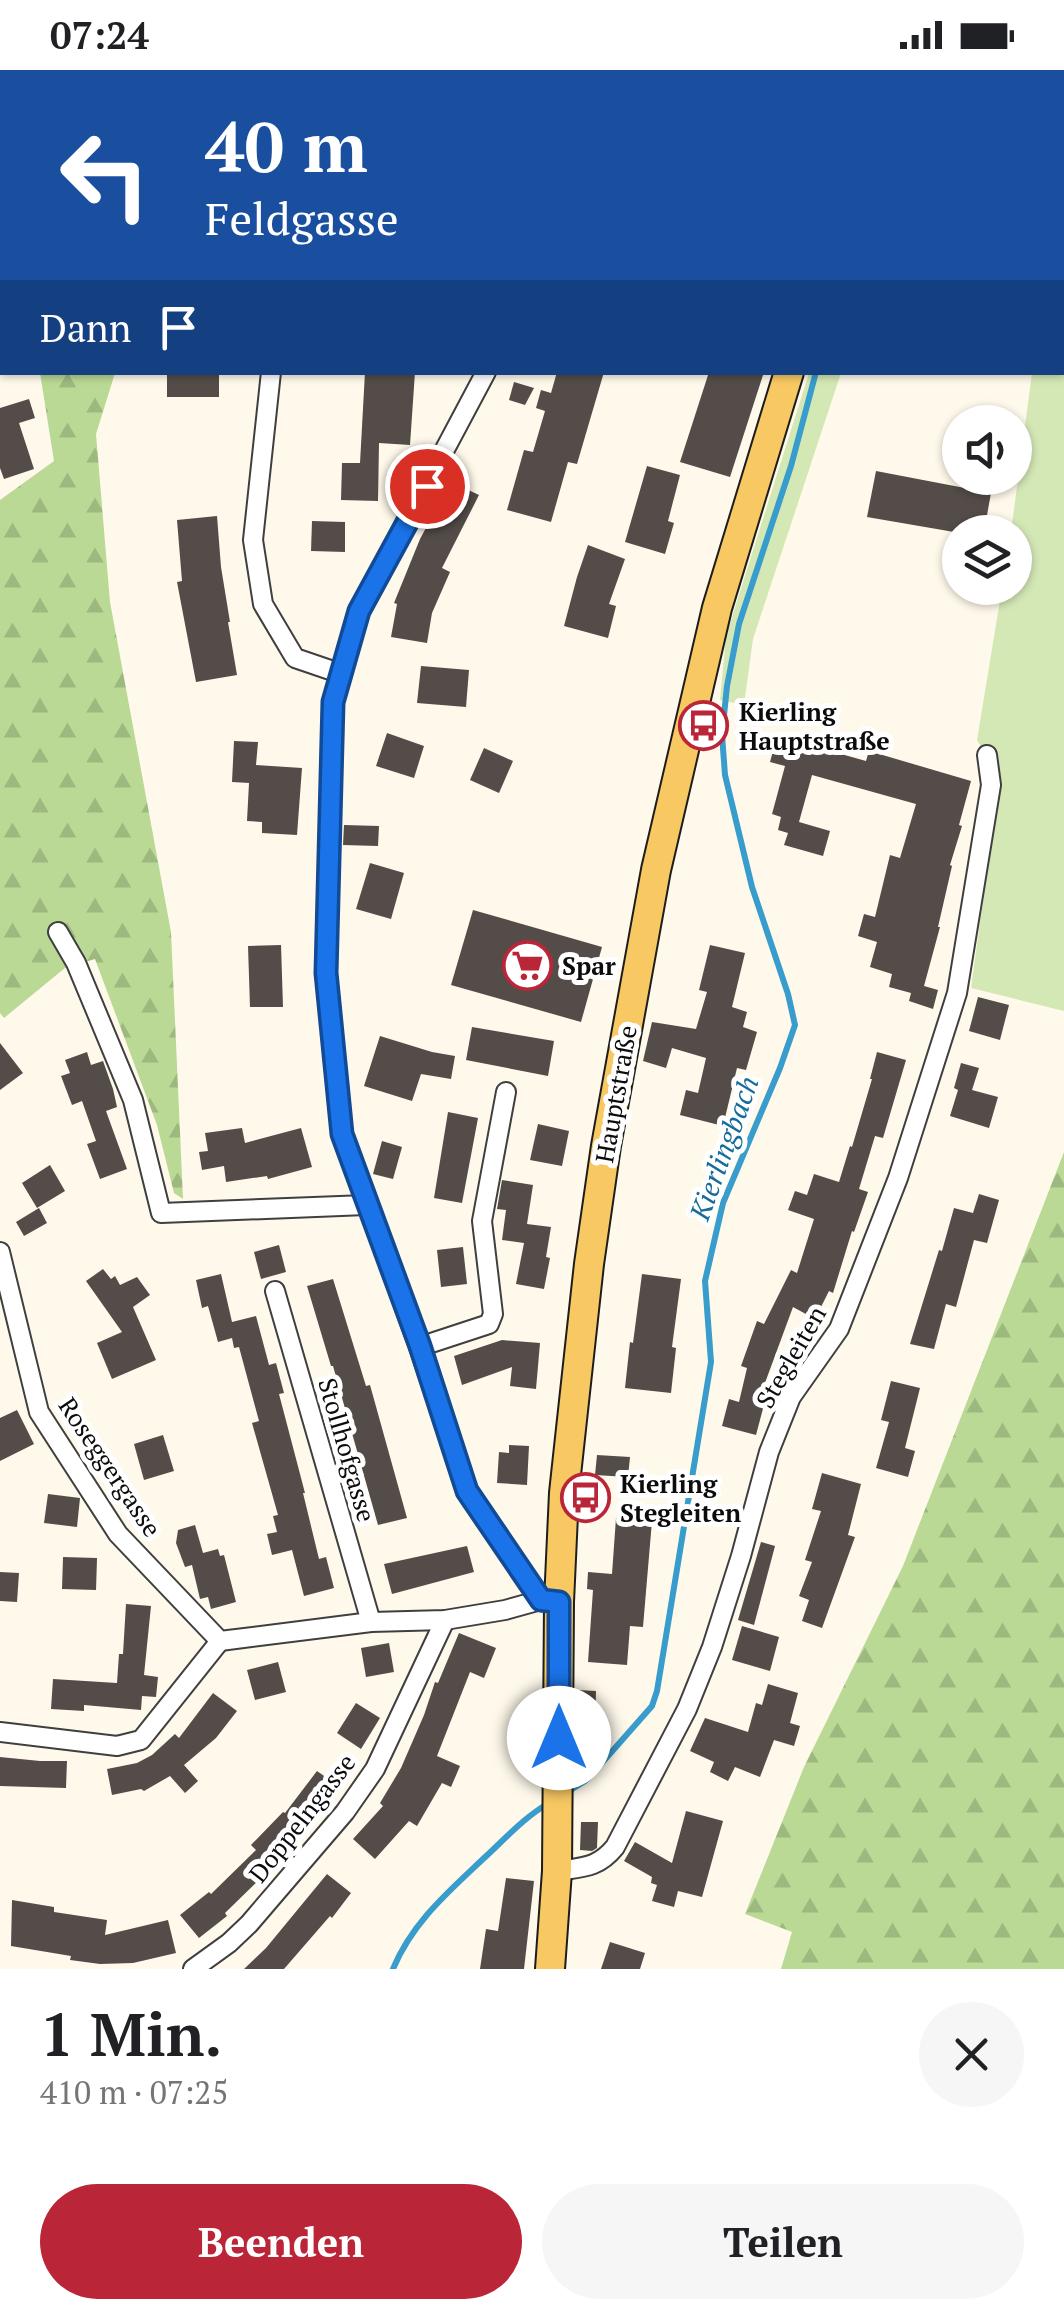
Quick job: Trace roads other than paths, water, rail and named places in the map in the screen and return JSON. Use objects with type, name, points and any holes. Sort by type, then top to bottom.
[{"type":"main road","name":"Hauptstraße","points":[[550,1969],[558,1773],[550,1601],[606,1146],[656,870],[717,608],[788,375]]},
{"type":"street","points":[[271,375],[253,540],[264,604],[295,658],[340,673]]},
{"type":"street","points":[[0,1732],[117,1746],[141,1740],[220,1641],[371,1622],[445,1620],[550,1601],[467,1491],[420,1346],[342,1134],[326,973],[333,702],[340,673],[359,611],[484,375]]},
{"type":"street","name":"Stegleiten","points":[[557,1871],[588,1867],[605,1859],[615,1847],[687,1709],[712,1647],[769,1452],[791,1397],[839,1329],[898,1178],[957,993],[991,785],[987,755]]},
{"type":"street","points":[[58,932],[76,963],[133,1100],[161,1213],[366,1205]]},
{"type":"street","points":[[420,1346],[490,1324],[494,1314],[482,1221],[506,1092]]},
{"type":"street","name":"Roseggergasse","points":[[0,1252],[38,1412],[118,1534],[220,1641]]},
{"type":"street","name":"Stollhofgasse","points":[[275,1291],[371,1622]]},
{"type":"street","name":"Doppelngasse","points":[[193,1969],[249,1924],[345,1812],[375,1769],[445,1620]]},
{"type":"waterway","name":"Kierlingbach","points":[[564,1794],[593,1773],[652,1706],[657,1691],[711,1362],[705,1281],[723,1203],[795,1025],[752,887],[725,775],[722,735],[739,624],[791,466],[815,375]]},
{"type":"waterway","name":"Kierlingbach","points":[[393,1969],[410,1937],[444,1897],[514,1829],[549,1803]]},
{"type":"place","name":"Kierling Hauptstraße","points":[[704,726]]},
{"type":"place","name":"Spar","points":[[527,966]]},
{"type":"place","name":"Kierling Stegleiten","points":[[585,1498]]}]
